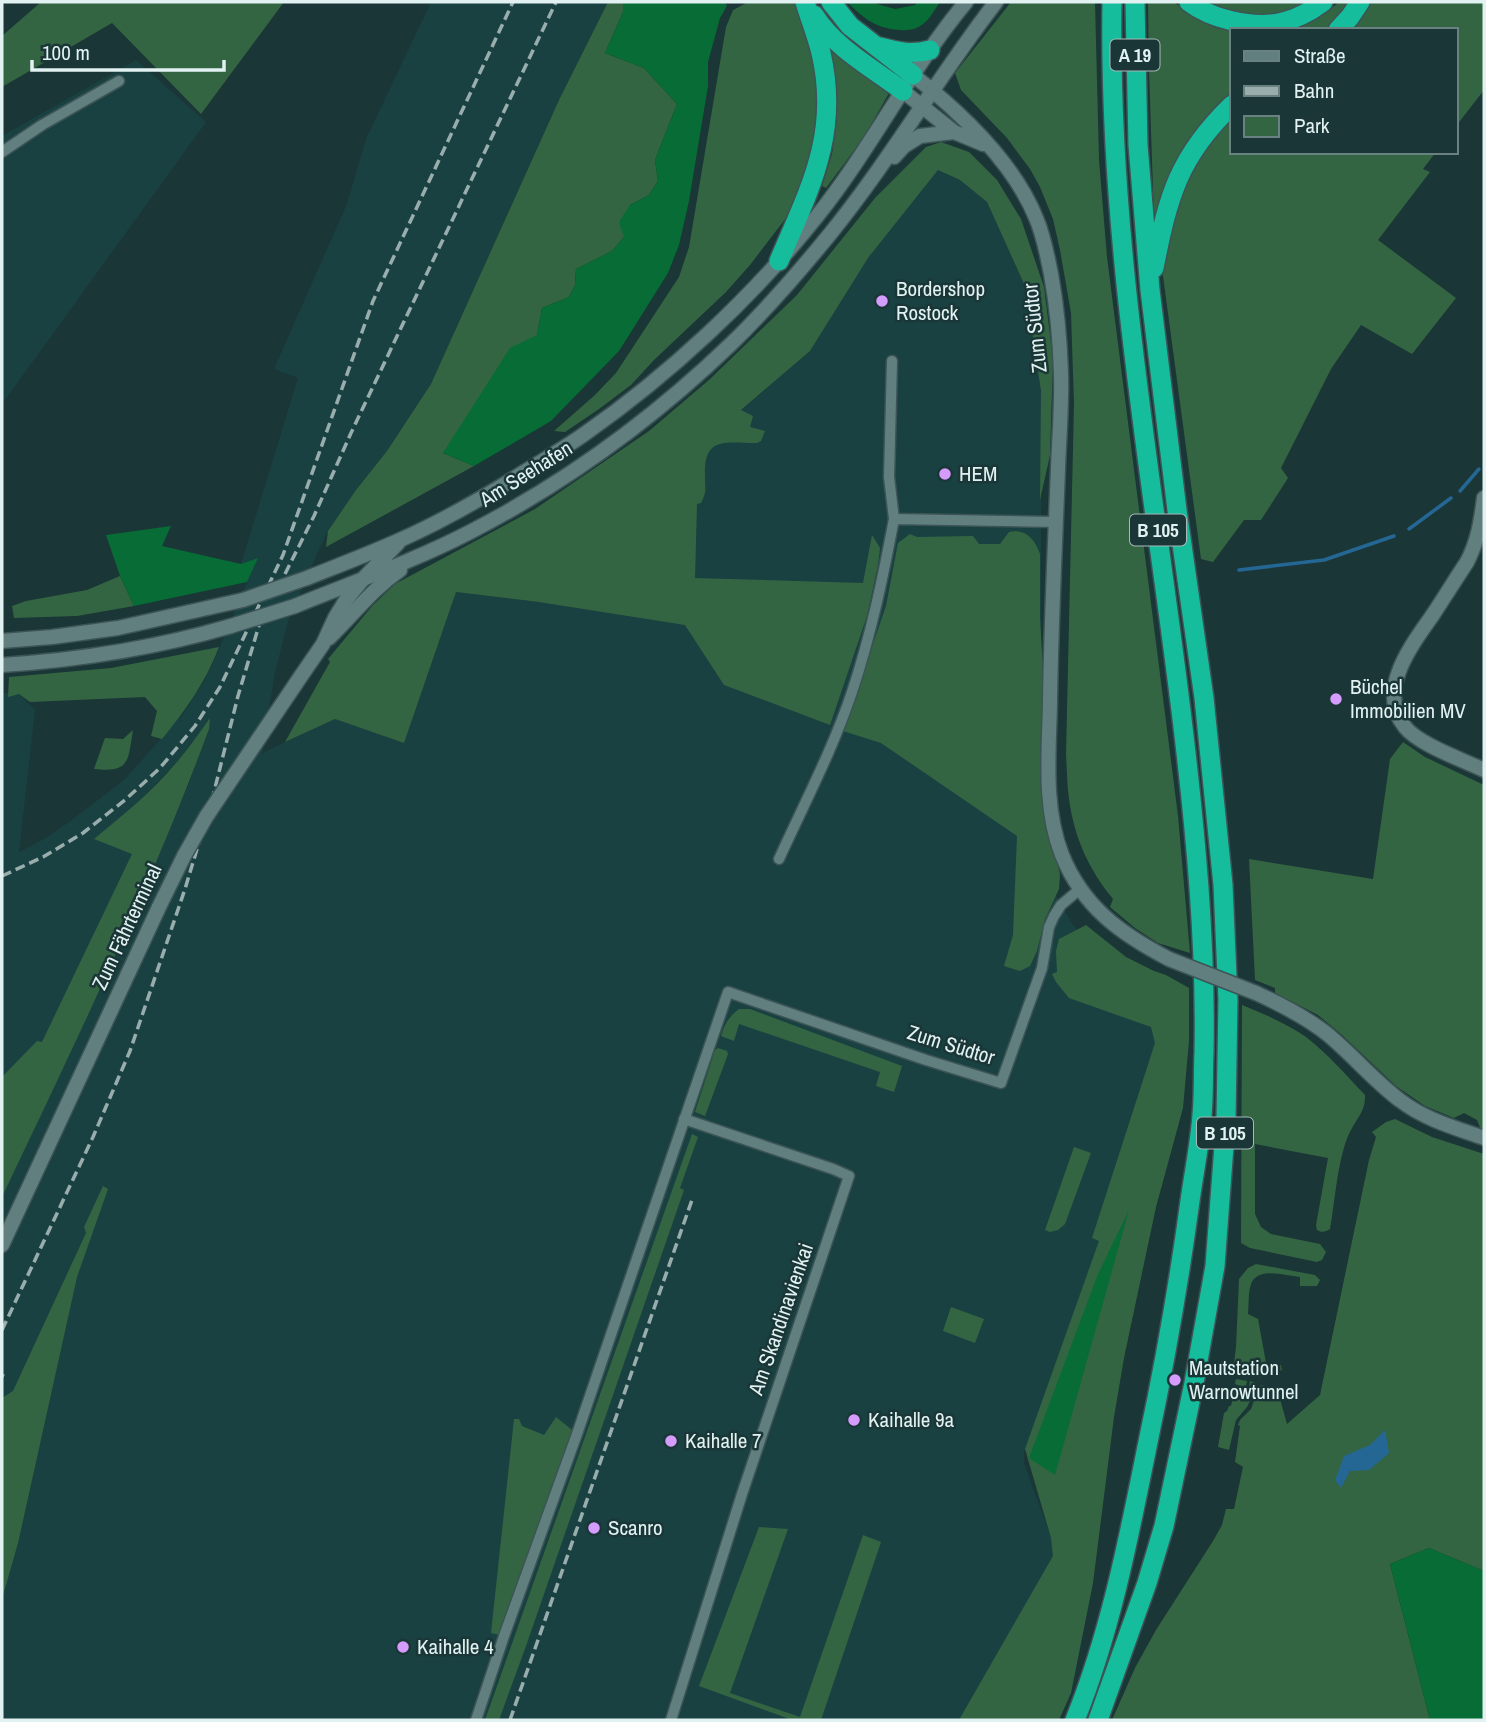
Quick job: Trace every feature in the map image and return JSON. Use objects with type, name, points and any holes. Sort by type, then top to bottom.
[{"type":"highway","points":[[806,2],[821,26],[838,44],[908,83]]},
{"type":"highway","points":[[779,261],[818,168],[824,142],[826,80],[821,52],[806,2]]},
{"type":"highway","points":[[831,2],[850,26],[908,83]]},
{"type":"highway","name":"A 19","points":[[1135,2],[1136,108]]},
{"type":"highway","points":[[1189,2],[1221,19],[1277,23],[1302,15],[1323,2]]},
{"type":"highway","points":[[1340,28],[1360,2]]},
{"type":"highway","name":"B 105","points":[[1076,1720],[1104,1638],[1133,1518],[1178,1285],[1203,1113],[1205,995],[1199,887],[1178,687],[1124,266],[1109,7]]},
{"type":"highway","points":[[872,45],[908,53],[930,50]]},
{"type":"highway","points":[[1150,290],[1167,209],[1177,178],[1193,148],[1230,107]]},
{"type":"highway","name":"B 105","points":[[1098,1720],[1164,1526],[1215,1266],[1226,1119],[1228,1000],[1223,886],[1204,698],[1150,290],[1136,108]]},
{"type":"street","name":"Am Seehafen","points":[[2,641],[118,628],[243,600],[307,579],[401,540],[486,496],[582,436],[622,406],[710,331],[779,261],[835,192],[930,50],[966,2]]},
{"type":"street","name":"Am Seehafen","points":[[2,665],[50,662],[124,652],[231,626],[295,606],[419,557],[471,532],[577,469],[682,387],[731,344],[781,291],[868,183],[963,45],[996,2]]},
{"type":"street","points":[[2,152],[41,125],[118,81]]},
{"type":"street","name":"Zum Südtor","points":[[908,83],[932,90],[989,146],[1011,172],[1037,218],[1046,248],[1058,321],[1061,375],[1049,787],[1057,839],[1062,855],[1080,889],[1092,905],[1119,930],[1141,944],[1169,959],[1256,993],[1290,1010],[1317,1026],[1391,1093],[1416,1111],[1448,1126],[1484,1138]]},
{"type":"street","name":"Zum Südtor","points":[[908,83],[921,106],[954,132],[989,146]]},
{"type":"street","points":[[868,183],[904,146],[920,136],[954,132]]},
{"type":"street","points":[[779,859],[838,730],[871,629],[894,519],[889,477],[892,361]]},
{"type":"street","points":[[1484,498],[1475,548],[1410,647],[1396,678],[1394,693],[1398,717],[1406,728],[1425,742],[1484,770]]},
{"type":"street","points":[[894,519],[1056,522]]},
{"type":"street","name":"Zum Fährterminal","points":[[2,1245],[159,907],[206,817],[323,644],[335,618],[363,579],[401,540]]},
{"type":"street","name":"Zum Fährterminal","points":[[323,644],[375,588],[419,557]]},
{"type":"street","name":"Zum Südtor","points":[[684,1119],[728,992],[1001,1083],[1042,968],[1049,928],[1061,905],[1080,889]]},
{"type":"street","points":[[476,1720],[684,1119]]},
{"type":"street","name":"Am Skandinavienkai","points":[[671,1720],[742,1494],[849,1176],[684,1119]]},
{"type":"shaded area","points":[[431,2],[608,2],[559,100],[431,384],[387,451],[328,531],[317,554],[288,622],[275,672],[262,755],[335,719],[404,743],[456,592],[539,602],[694,451],[810,351],[868,258],[938,170],[960,180],[987,202],[1025,286],[1041,391],[1041,820],[1054,892],[1083,938],[1162,990],[1159,1042],[1102,1241],[1024,1452],[1024,1463],[1052,1540],[1055,1557],[965,1720],[2,1720],[2,693],[18,693],[35,710],[19,852],[46,838],[125,779],[183,714],[213,663],[257,559],[241,564],[298,378],[274,369],[347,204],[366,139]],"holes":[[[209,720],[209,729],[158,856],[95,839],[154,786],[176,763]]]},
{"type":"shaded area","points":[[136,60],[206,122],[2,404],[2,136]]},
{"type":"green space","points":[[41,2],[284,2],[201,114],[112,23],[2,87],[2,36]]},
{"type":"green space","points":[[608,2],[623,2],[623,12],[605,53],[644,68],[677,104],[655,160],[658,181],[649,195],[630,205],[624,237],[612,251],[576,269],[575,285],[569,297],[542,308],[537,335],[443,453],[474,466],[326,547],[328,531],[387,451],[431,384],[559,100]]},
{"type":"green space","points":[[623,2],[725,2],[727,6],[720,18],[708,62],[708,86],[679,245],[668,273],[619,351],[551,421],[474,466],[443,453],[510,348],[537,335],[542,308],[569,297],[575,285],[576,269],[612,251],[624,237],[619,222],[630,205],[649,195],[658,181],[655,160],[677,104],[644,68],[605,53],[623,12]]},
{"type":"green space","points":[[748,2],[796,2],[809,36],[818,80],[818,140],[796,200],[786,218],[726,292],[631,385],[565,432],[554,431],[616,373],[679,277],[689,247],[726,27],[733,10]]},
{"type":"green space","points":[[847,2],[870,2],[895,9],[915,5],[917,2],[940,2],[923,24],[904,30],[885,28],[871,22]]},
{"type":"green space","points":[[1011,2],[1095,2],[1099,160],[1107,257],[1178,816],[1190,953],[1158,943],[1110,907],[1113,899],[1084,852],[1071,813],[1066,755],[1074,404],[1071,313],[1053,219],[1040,187],[1007,138],[961,90],[955,73]]},
{"type":"green space","points":[[1148,2],[1174,2],[1192,16],[1216,28],[1230,31],[1230,97],[1204,123],[1180,154],[1166,183],[1154,221]]},
{"type":"green space","points":[[1203,2],[1310,2],[1283,13],[1244,17]]},
{"type":"green space","points":[[1339,2],[1355,2],[1331,28],[1297,28],[1304,26]]},
{"type":"green space","points":[[1370,2],[1484,2],[1484,90],[1458,123],[1458,28],[1350,28]]},
{"type":"green space","points":[[832,51],[887,89],[888,95],[862,140],[826,188],[822,186],[832,154],[837,118]]},
{"type":"green space","points":[[1230,115],[1230,154],[1434,154],[1423,169],[1430,172],[1378,240],[1456,298],[1412,354],[1361,325],[1331,369],[1281,468],[1288,478],[1261,520],[1244,520],[1213,562],[1201,559],[1163,276],[1164,248],[1172,207],[1202,145]]},
{"type":"green space","points":[[941,142],[969,152],[997,180],[1021,219],[1044,287],[1053,359],[1050,455],[1040,500],[1041,391],[1025,286],[987,202],[960,180],[938,170],[868,258],[810,351],[741,410],[753,416],[750,427],[765,431],[761,441],[719,444],[712,448],[705,463],[705,493],[701,503],[697,504],[695,578],[863,583],[872,535],[880,548],[867,616],[830,725],[724,685],[685,625],[456,592],[404,743],[335,719],[285,742],[330,662],[328,659],[373,605],[395,584],[535,509],[649,431],[710,379],[797,295],[875,198],[926,147]]},
{"type":"green space","points":[[171,526],[162,546],[241,564],[258,558],[247,582],[134,606],[106,535]]},
{"type":"green space","points":[[1016,531],[1031,538],[1040,554],[1044,814],[1060,874],[1059,889],[1045,919],[1037,951],[1030,966],[1020,971],[1004,966],[1013,935],[1017,836],[881,743],[843,731],[886,606],[898,543],[910,534],[917,537],[973,536],[979,544],[1000,544],[1009,532]]},
{"type":"green space","points":[[120,576],[134,606],[77,616],[14,618],[12,606],[87,590]]},
{"type":"green space","points":[[219,647],[194,696],[162,739],[151,736],[157,711],[145,697],[30,702],[19,694],[8,697],[9,677],[111,668]]},
{"type":"green space","points":[[210,718],[209,729],[186,789],[137,907],[2,1197],[2,1077],[37,1041],[42,1042],[132,854],[94,839],[157,784]]},
{"type":"green space","points":[[133,730],[128,757],[121,767],[94,769],[105,738],[123,739]]},
{"type":"green space","points":[[1403,742],[1425,757],[1484,785],[1484,1131],[1477,1120],[1464,1113],[1454,1118],[1425,1106],[1396,1086],[1318,1015],[1275,993],[1275,988],[1255,980],[1249,859],[1373,879],[1390,759]]},
{"type":"green space","points":[[1086,925],[1126,957],[1189,988],[1189,1041],[1183,1108],[1156,1207],[1124,1358],[1093,1583],[1071,1693],[1059,1720],[959,1720],[1053,1556],[1051,1538],[1025,1449],[1099,1241],[1092,1238],[1155,1043],[1151,1027],[1069,998],[1056,982],[1052,974],[1057,972],[1056,951],[1059,939]]},
{"type":"green space","points":[[1242,1005],[1283,1023],[1306,1037],[1365,1095],[1363,1110],[1343,1151],[1330,1229],[1327,1231],[1317,1230],[1316,1225],[1328,1158],[1255,1144],[1255,1214],[1261,1227],[1271,1234],[1320,1244],[1326,1252],[1322,1260],[1317,1262],[1250,1248],[1241,1243]]},
{"type":"green space","points":[[739,1009],[750,1009],[902,1066],[894,1092],[876,1086],[880,1072],[739,1024],[734,1041],[721,1036],[728,1021]]},
{"type":"green space","points":[[718,1048],[728,1054],[705,1116],[695,1112],[715,1050]]},
{"type":"green space","points":[[1395,1119],[1432,1137],[1484,1154],[1484,1571],[1429,1548],[1390,1564],[1430,1720],[1112,1720],[1135,1668],[1156,1630],[1213,1541],[1222,1525],[1226,1509],[1234,1509],[1243,1467],[1235,1462],[1238,1425],[1251,1409],[1259,1386],[1263,1385],[1269,1401],[1280,1399],[1287,1424],[1320,1395],[1376,1137],[1372,1132]]},
{"type":"green space","points":[[692,1134],[698,1137],[680,1188],[684,1190],[526,1646],[499,1720],[485,1720]]},
{"type":"green space","points":[[1074,1147],[1091,1153],[1065,1224],[1050,1232],[1045,1230]]},
{"type":"green space","points":[[103,1186],[108,1189],[77,1277],[18,1543],[2,1599],[2,1398],[13,1391],[86,1233],[84,1227]]},
{"type":"green space","points":[[1129,1210],[1055,1475],[1029,1458],[1098,1274]]},
{"type":"green space","points":[[1256,1264],[1315,1275],[1320,1280],[1317,1286],[1300,1286],[1300,1277],[1266,1274],[1254,1278],[1249,1294],[1248,1314],[1258,1319],[1267,1368],[1281,1365],[1282,1370],[1263,1377],[1233,1372],[1239,1279],[1248,1268]]},
{"type":"green space","points":[[951,1307],[984,1319],[975,1343],[943,1331]]},
{"type":"green space","points":[[1236,1379],[1247,1381],[1245,1391],[1248,1392],[1250,1381],[1256,1383],[1247,1407],[1236,1420],[1229,1450],[1218,1447],[1224,1413],[1231,1406],[1233,1398],[1238,1397],[1240,1386],[1235,1384]]},
{"type":"green space","points":[[556,1417],[577,1434],[504,1636],[491,1633],[514,1419],[519,1419],[522,1426],[544,1435]]},
{"type":"green space","points":[[759,1527],[788,1529],[730,1693],[800,1717],[863,1535],[881,1542],[821,1720],[792,1720],[699,1686]]},
{"type":"green space","points":[[1429,1548],[1484,1571],[1484,1720],[1430,1720],[1390,1564]]},
{"type":"water","points":[[1385,1430],[1389,1453],[1369,1470],[1350,1471],[1341,1488],[1335,1480],[1344,1456],[1370,1445]]},
{"type":"waterway","points":[[1460,491],[1479,469]]},
{"type":"waterway","points":[[1409,529],[1451,498]]},
{"type":"waterway","points":[[1239,570],[1324,560],[1394,536]]},
{"type":"railway","points":[[2,876],[43,857],[83,833],[125,800],[160,768],[195,726],[220,687],[283,555],[373,301],[513,2]]},
{"type":"railway","points":[[285,574],[556,2]]},
{"type":"railway","points":[[2,1330],[93,1137],[130,1051],[185,889],[260,622]]},
{"type":"railway","points":[[510,1720],[693,1197]]},
{"type":"place","name":"Bordershop Rostock","points":[[882,301]]},
{"type":"place","name":"HEM","points":[[945,474]]},
{"type":"place","name":"Büchel Immobilien MV","points":[[1336,699]]},
{"type":"place","name":"Mautstation Warnowtunnel","points":[[1175,1380]]},
{"type":"place","name":"Kaihalle 9a","points":[[854,1420]]},
{"type":"place","name":"Kaihalle 7","points":[[671,1441]]},
{"type":"place","name":"Scanro","points":[[594,1528]]},
{"type":"place","name":"Kaihalle 4","points":[[403,1647]]}]
